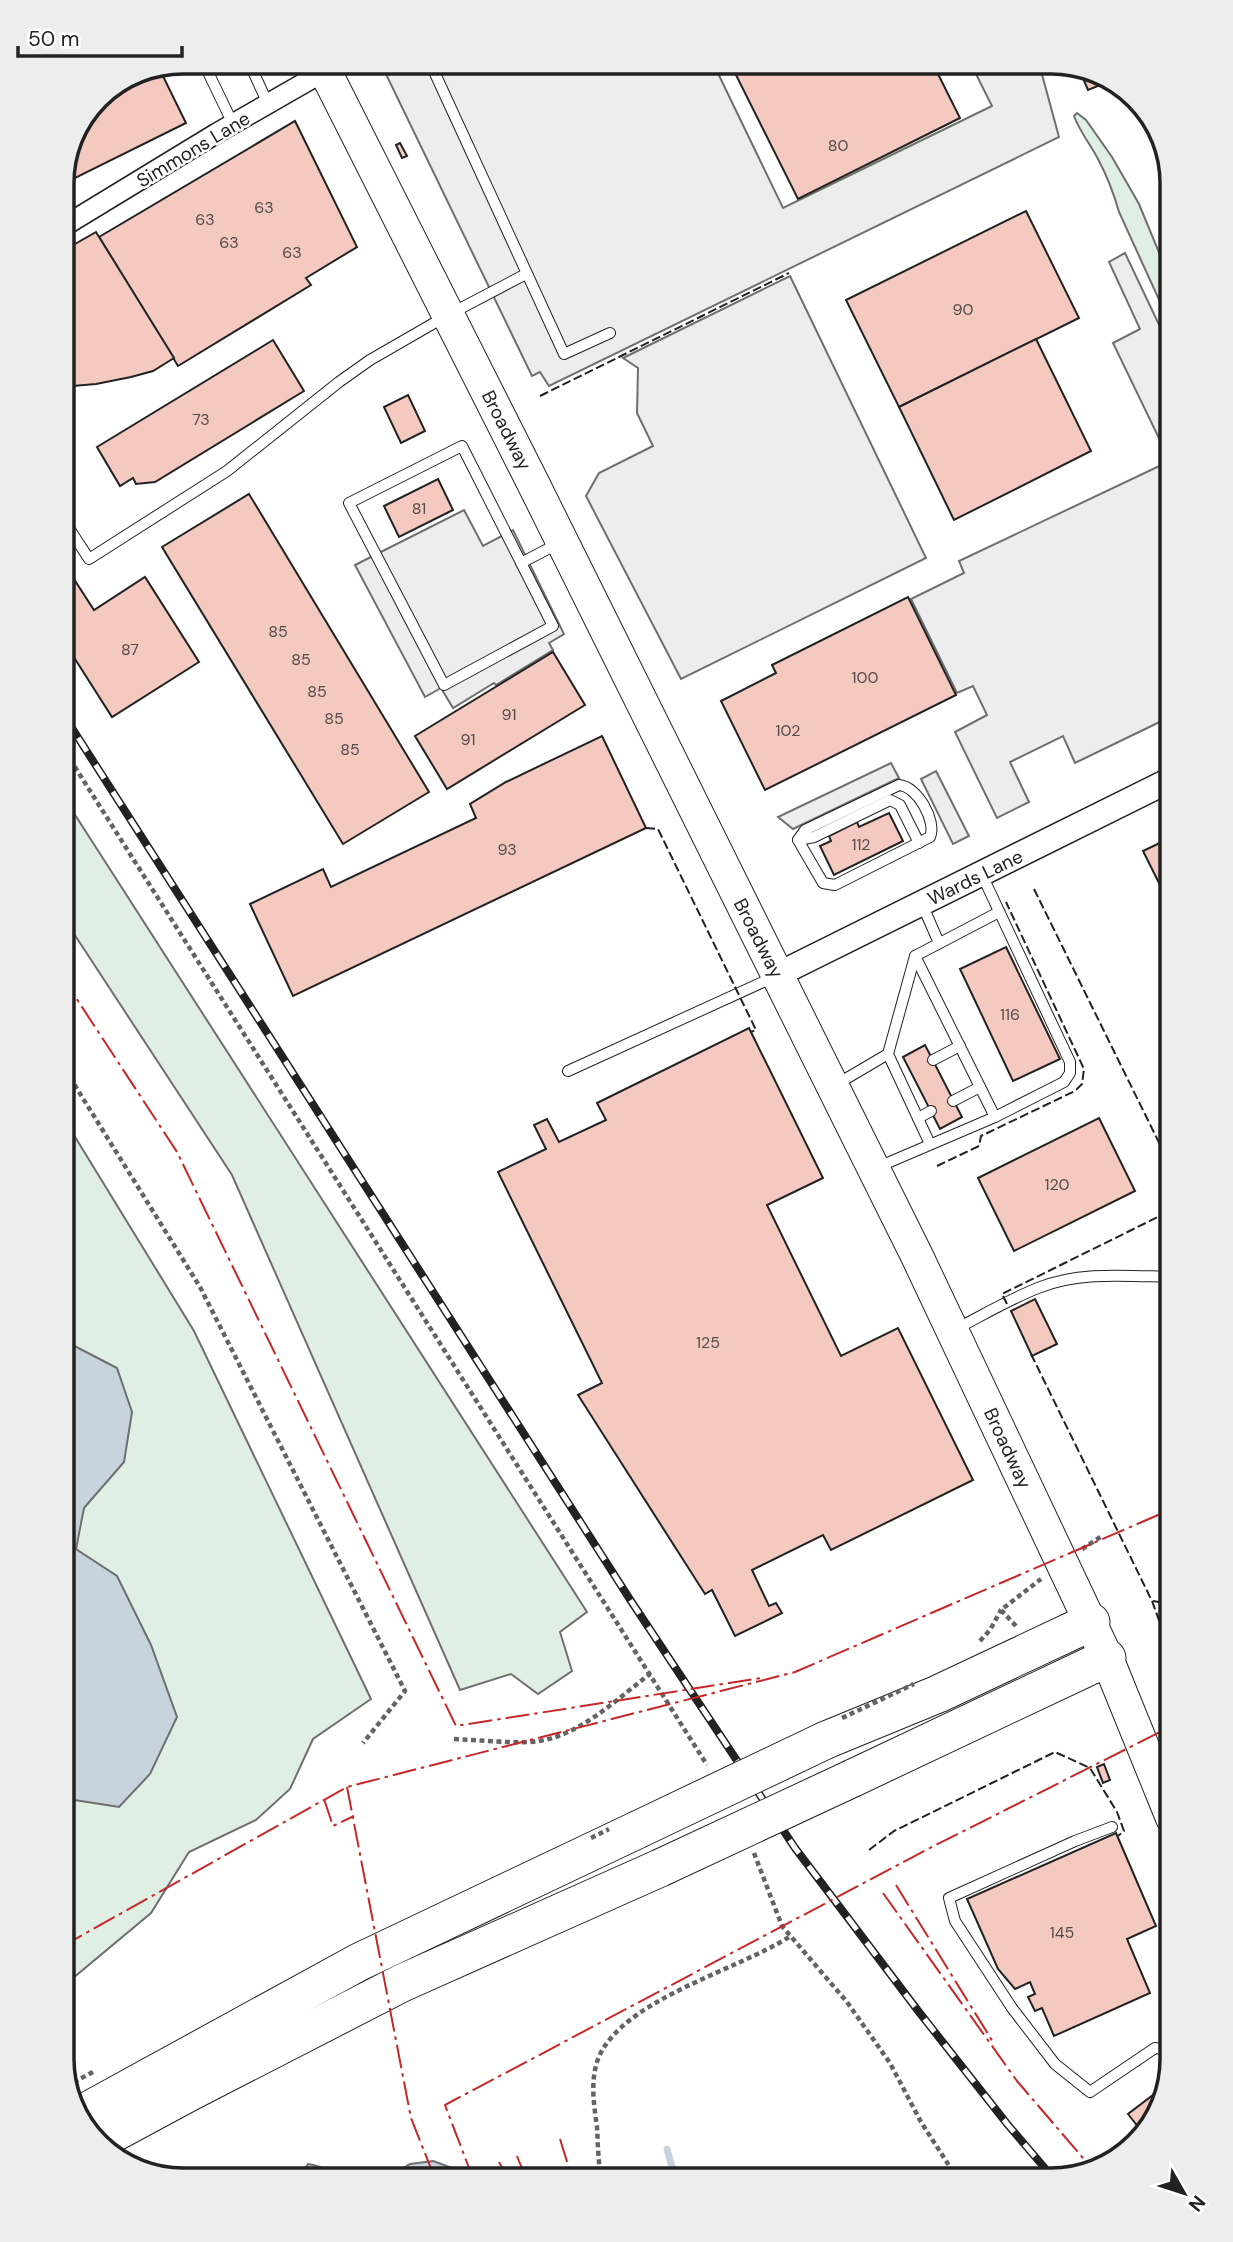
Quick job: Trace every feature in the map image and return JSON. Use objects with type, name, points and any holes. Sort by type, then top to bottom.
[{"type":"highway","points":[[87,2111],[359,1962],[826,1740],[926,1699],[1091,1622]]},
{"type":"highway","points":[[106,2138],[402,1983],[660,1868],[1107,1658]]},
{"type":"main road","name":"Broadway","points":[[328,73],[874,1168],[1091,1622],[1160,1788]]},
{"type":"street","name":"Simmons Lane","points":[[74,220],[319,73]]},
{"type":"street","name":"Wards Lane","points":[[777,975],[1160,785]]},
{"type":"lane","points":[[208,73],[233,124]]},
{"type":"lane","points":[[254,73],[268,104]]},
{"type":"lane","points":[[434,73],[564,354],[610,333]]},
{"type":"lane","points":[[74,536],[89,559],[227,471],[370,360],[526,274]]},
{"type":"lane","points":[[462,446],[521,563],[553,626],[444,685],[349,503],[462,446]]},
{"type":"lane","points":[[521,563],[563,542]]},
{"type":"lane","points":[[902,785],[915,792],[931,822],[931,835],[919,843],[830,886],[820,881],[798,840],[806,830],[891,787],[902,785]]},
{"type":"lane","points":[[798,840],[814,838],[892,800],[901,807],[919,843]]},
{"type":"lane","points":[[874,1168],[995,1117],[1064,1082],[1070,1073],[1070,1062],[981,874]]},
{"type":"lane","points":[[921,904],[939,943]]},
{"type":"lane","points":[[930,1144],[888,1054],[915,956],[999,912]]},
{"type":"lane","points":[[915,956],[995,1117]]},
{"type":"lane","points":[[568,1071],[777,975]]},
{"type":"lane","points":[[933,1060],[960,1046]]},
{"type":"lane","points":[[834,1086],[888,1054]]},
{"type":"lane","points":[[899,1077],[910,1071]]},
{"type":"lane","points":[[953,1101],[980,1087]]},
{"type":"lane","points":[[918,1118],[931,1111]]},
{"type":"lane","points":[[952,1331],[1031,1291],[1056,1282],[1112,1275],[1160,1277]]},
{"type":"lane","points":[[1112,1827],[1038,1857],[949,1899],[955,1921],[1012,2008],[1055,2064],[1090,2092],[1155,2048],[1160,2049]]},
{"type":"path","points":[[74,766],[708,1766]]},
{"type":"path","points":[[74,1084],[200,1287],[405,1691],[363,1743]]},
{"type":"path","points":[[1035,1648],[1001,1610],[1102,1536]]},
{"type":"path","points":[[454,1739],[531,1742],[562,1735],[586,1723],[650,1674]]},
{"type":"path","points":[[751,1845],[782,1926],[855,2012],[890,2063],[951,2168]]},
{"type":"path","points":[[602,2168],[593,2083],[598,2059],[618,2030],[651,2006],[789,1937]]},
{"type":"green space","points":[[1077,113],[1086,120],[1112,157],[1139,204],[1160,255],[1160,302],[1098,159],[1074,116]]},
{"type":"green space","points":[[74,813],[587,1612],[560,1632],[572,1671],[538,1694],[511,1674],[460,1690],[232,1175],[74,934]]},
{"type":"green space","points":[[74,1135],[194,1331],[371,1699],[313,1739],[290,1789],[256,1820],[189,1852],[151,1913],[74,1977]]},
{"type":"shaded area","points":[[386,73],[718,74],[783,208],[992,106],[976,74],[1042,74],[1059,137],[549,386],[540,372],[532,376]]},
{"type":"shaded area","points":[[1125,253],[1160,327],[1160,440],[1113,343],[1140,329],[1109,262]]},
{"type":"shaded area","points":[[790,276],[926,558],[681,679],[586,496],[599,473],[653,446],[637,413],[638,368],[623,358]]},
{"type":"shaded area","points":[[1160,466],[1160,722],[1075,763],[1063,736],[1010,762],[1029,802],[997,818],[955,732],[987,715],[973,686],[957,693],[911,599],[964,573],[959,561]]},
{"type":"shaded area","points":[[464,510],[483,546],[513,530],[564,634],[549,643],[553,650],[453,708],[441,688],[425,697],[355,565]]},
{"type":"shaded area","points":[[891,763],[899,778],[793,829],[778,817]]},
{"type":"shaded area","points":[[936,771],[969,836],[953,844],[921,779]]},
{"type":"shaded area","points":[[74,1346],[117,1368],[132,1412],[124,1462],[84,1508],[76,1549],[117,1576],[151,1645],[177,1717],[150,1774],[119,1807],[74,1800]]},
{"type":"shaded area","points":[[433,2161],[452,2168],[403,2168],[410,2164]]},
{"type":"shaded area","points":[[308,2164],[322,2168],[306,2168]]},
{"type":"building","points":[[735,74],[938,74],[960,118],[798,199]]},
{"type":"building","points":[[163,75],[186,123],[74,179],[77,154],[85,134],[110,100],[128,88]]},
{"type":"building","points":[[1083,79],[1099,85],[1088,90]]},
{"type":"building","points":[[295,121],[357,247],[306,278],[311,285],[178,366],[99,237]]},
{"type":"building","points":[[400,143],[407,156],[402,158],[396,145]]},
{"type":"building","points":[[1026,211],[1079,318],[899,407],[846,300]]},
{"type":"building","points":[[96,232],[174,358],[153,371],[96,384],[74,386],[74,245]]},
{"type":"building","points":[[1036,339],[1091,451],[954,520],[899,407]]},
{"type":"building","points":[[273,340],[304,391],[155,482],[136,484],[133,478],[120,486],[97,447]]},
{"type":"building","points":[[408,395],[425,431],[401,443],[384,407]]},
{"type":"building","points":[[438,479],[453,510],[399,537],[384,506]]},
{"type":"building","points":[[249,494],[429,792],[343,844],[162,547]]},
{"type":"building","points":[[145,577],[199,662],[112,717],[74,657],[74,579],[94,610]]},
{"type":"building","points":[[908,597],[956,695],[765,790],[721,701],[776,673],[772,665]]},
{"type":"building","points":[[553,652],[585,705],[447,789],[415,736]]},
{"type":"building","points":[[602,736],[646,828],[293,996],[250,904],[323,869],[331,887],[476,818],[470,804],[506,782]]},
{"type":"building","points":[[889,813],[903,841],[834,875],[820,846],[831,841],[829,836],[857,822],[859,827]]},
{"type":"building","points":[[1160,843],[1160,885],[1143,851]]},
{"type":"building","points":[[1006,947],[1060,1059],[1013,1081],[960,969]]},
{"type":"building","points":[[749,1028],[823,1178],[767,1205],[841,1356],[898,1328],[973,1480],[831,1550],[823,1535],[752,1570],[769,1606],[776,1603],[782,1613],[735,1636],[712,1590],[705,1594],[578,1395],[602,1383],[498,1172],[546,1149],[534,1125],[547,1119],[559,1142],[606,1120],[597,1103]]},
{"type":"building","points":[[925,1045],[962,1117],[940,1129],[903,1057]]},
{"type":"building","points":[[1099,1118],[1135,1191],[1014,1251],[978,1178]]},
{"type":"building","points":[[1035,1299],[1057,1344],[1032,1356],[1011,1311]]},
{"type":"building","points":[[1104,1764],[1110,1780],[1103,1783],[1097,1767]]},
{"type":"building","points":[[1116,1833],[1156,1926],[1127,1939],[1150,1993],[1054,2036],[1042,2008],[1035,2011],[1028,1997],[1035,1994],[1030,1982],[1015,1989],[998,1969],[967,1899]]},
{"type":"building","points":[[1153,2095],[1154,2096],[1137,2126],[1128,2114]]},
{"type":"waterway","points":[[667,2149],[672,2168]]},
{"type":"railway","points":[[74,731],[631,1601],[795,1848],[919,2012],[1045,2168]]},
{"type":"fence","points":[[540,396],[789,273]]},
{"type":"fence","points":[[646,828],[658,829],[756,1030],[751,1032]]},
{"type":"fence","points":[[1034,889],[1160,1145]]},
{"type":"fence","points":[[937,1166],[979,1146],[981,1136],[1075,1091],[1082,1084],[1084,1069],[1006,902]]},
{"type":"fence","points":[[1007,1304],[1002,1294],[1160,1216]]},
{"type":"fence","points":[[1031,1354],[1152,1601],[1160,1623]]},
{"type":"fence","points":[[1153,1601],[1160,1602]]},
{"type":"fence","points":[[869,1850],[894,1831],[1055,1752],[1090,1768],[1117,1812],[1124,1831],[1118,1836]]},
{"type":"power","points":[[74,995],[177,1152],[456,1726],[761,1678]]},
{"type":"power","points":[[74,1940],[347,1787],[795,1672],[1160,1514]]},
{"type":"power","points":[[469,2168],[445,2105],[926,1850],[1160,1732]]},
{"type":"power","points":[[347,1787],[411,2118],[431,2168]]},
{"type":"power","points":[[324,1799],[333,1826],[354,1816]]},
{"type":"power","points":[[896,1885],[993,2042]]},
{"type":"power","points":[[883,1893],[1017,2081],[1086,2162]]},
{"type":"power","points":[[560,2139],[569,2168]]},
{"type":"power","points":[[517,2156],[522,2168]]},
{"type":"power","points":[[499,2162],[502,2168]]}]
